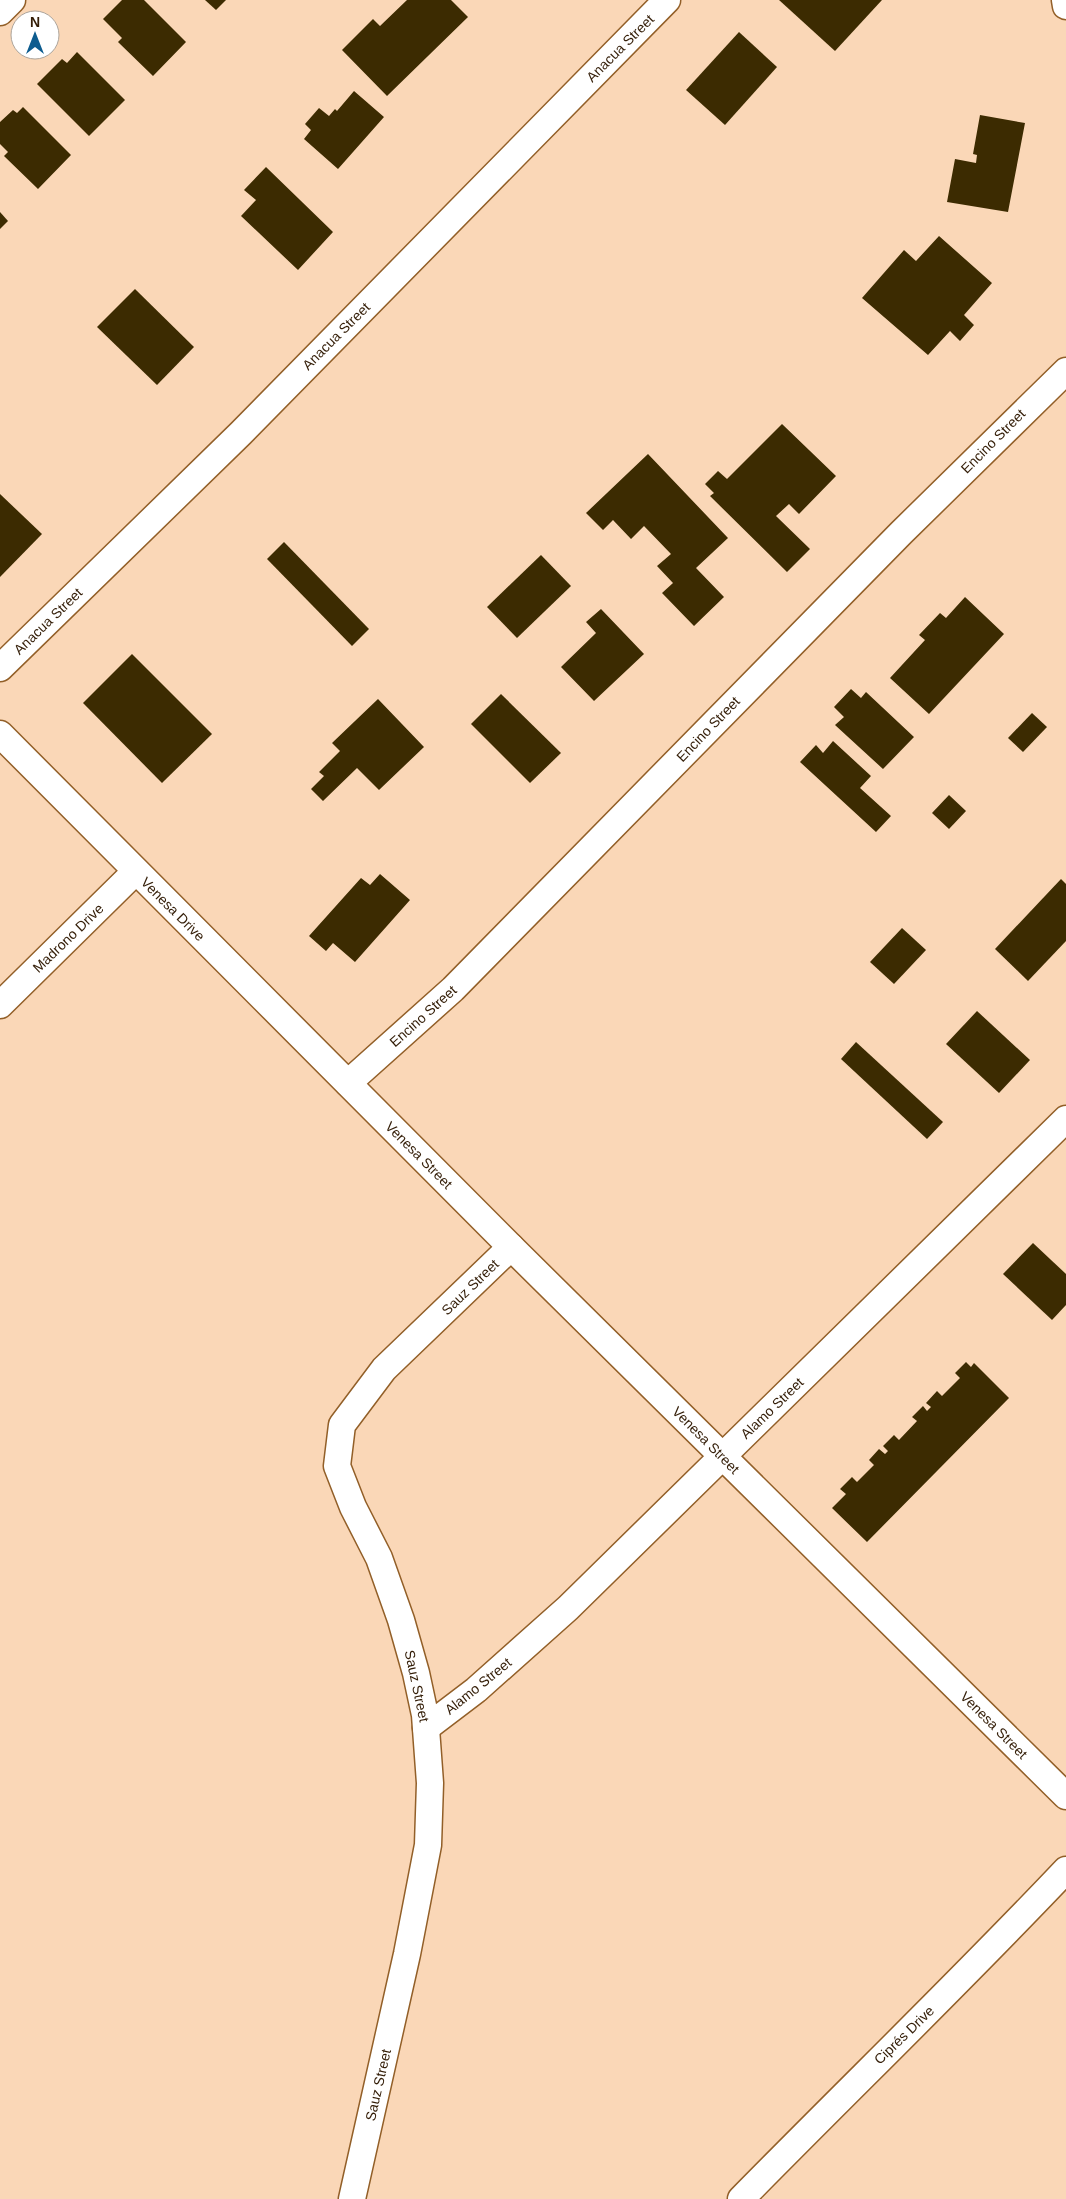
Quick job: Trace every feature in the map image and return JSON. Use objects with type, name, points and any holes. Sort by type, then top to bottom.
[{"type":"street","points":[[0,12],[12,0]]},
{"type":"street","name":"Anacua Street","points":[[0,668],[248,426],[667,0]]},
{"type":"street","points":[[1065,0],[1066,6]]},
{"type":"street","name":"Encino Street","points":[[348,1083],[453,989],[901,533],[1066,371]]},
{"type":"street","name":"Venesa Drive","points":[[0,734],[135,872],[348,1083]]},
{"type":"street","name":"Madrono Drive","points":[[0,1005],[135,872]]},
{"type":"street","name":"Venesa Street","points":[[348,1083],[511,1247],[1066,1796]]},
{"type":"street","name":"Alamo Street","points":[[426,1728],[476,1690],[568,1608],[1066,1119]]},
{"type":"street","name":"Sauz Street","points":[[352,2199],[408,1954],[428,1845],[430,1783],[426,1728],[416,1673],[401,1620],[379,1558],[353,1507],[337,1466],[342,1424],[384,1369],[511,1247]]},
{"type":"street","name":"Ciprés Drive","points":[[740,2199],[879,2059],[988,1953],[1066,1870]]},
{"type":"building","points":[[122,0],[144,0],[186,42],[153,76],[118,42],[122,38],[103,19]]},
{"type":"building","points":[[205,0],[226,0],[216,10]]},
{"type":"building","points":[[407,0],[451,0],[468,17],[387,96],[342,50],[373,19],[380,26]]},
{"type":"building","points":[[779,0],[882,0],[835,51]]},
{"type":"building","points":[[739,32],[777,67],[725,125],[686,90]]},
{"type":"building","points":[[77,52],[125,100],[89,136],[37,84],[62,59],[67,63]]},
{"type":"building","points":[[354,91],[384,117],[338,169],[304,139],[311,130],[305,124],[319,108],[329,116],[335,109],[337,111]]},
{"type":"building","points":[[23,107],[71,155],[38,189],[4,156],[8,152],[0,144],[0,122],[13,110],[17,113]]},
{"type":"building","points":[[980,115],[1025,123],[1008,212],[947,202],[955,159],[976,163],[977,155],[973,154]]},
{"type":"building","points":[[266,167],[333,232],[298,270],[241,216],[256,200],[244,190]]},
{"type":"building","points":[[0,212],[8,221],[0,229]]},
{"type":"building","points":[[939,236],[992,283],[964,315],[974,325],[960,341],[950,331],[928,355],[862,298],[904,250],[916,261]]},
{"type":"building","points":[[135,289],[194,347],[157,385],[97,327]]},
{"type":"building","points":[[782,424],[836,476],[799,514],[789,504],[776,516],[810,549],[787,572],[710,496],[714,493],[705,484],[718,471],[727,479]]},
{"type":"building","points":[[648,454],[728,538],[696,568],[724,597],[694,626],[662,593],[673,583],[657,566],[671,554],[644,526],[631,539],[613,520],[603,530],[586,513]]},
{"type":"building","points":[[0,494],[42,534],[0,577]]},
{"type":"building","points":[[284,542],[369,629],[352,646],[267,559]]},
{"type":"building","points":[[541,555],[571,586],[517,638],[487,607]]},
{"type":"building","points":[[965,597],[1004,634],[929,714],[890,678],[925,640],[919,635],[940,613],[946,618]]},
{"type":"building","points":[[601,609],[644,654],[594,701],[561,667],[596,633],[586,622]]},
{"type":"building","points":[[132,654],[212,734],[162,783],[83,703]]},
{"type":"building","points":[[851,689],[861,698],[866,692],[914,737],[883,769],[835,725],[844,717],[834,707]]},
{"type":"building","points":[[501,694],[561,753],[530,783],[471,724]]},
{"type":"building","points":[[378,699],[424,747],[379,790],[357,768],[323,801],[311,789],[324,776],[319,772],[340,751],[332,743]]},
{"type":"building","points":[[1032,713],[1047,727],[1023,752],[1008,738]]},
{"type":"building","points":[[833,741],[871,776],[860,788],[891,816],[876,832],[800,762],[816,745],[823,753]]},
{"type":"building","points":[[949,795],[966,811],[949,829],[932,813]]},
{"type":"building","points":[[380,874],[410,900],[355,962],[333,943],[326,951],[309,936],[361,878],[370,885]]},
{"type":"building","points":[[1061,879],[1066,884],[1066,941],[1028,981],[995,949]]},
{"type":"building","points":[[902,928],[926,950],[894,984],[870,962]]},
{"type":"building","points":[[977,1011],[1030,1060],[999,1093],[946,1044]]},
{"type":"building","points":[[856,1042],[943,1122],[927,1139],[841,1059]]},
{"type":"building","points":[[1033,1243],[1066,1274],[1066,1305],[1052,1320],[1003,1274]]},
{"type":"building","points":[[966,1362],[971,1367],[974,1363],[1009,1398],[867,1542],[832,1508],[846,1494],[840,1489],[852,1477],[857,1482],[874,1465],[869,1460],[879,1449],[885,1454],[888,1451],[883,1446],[894,1435],[899,1440],[917,1421],[912,1417],[923,1406],[927,1411],[931,1407],[926,1403],[937,1391],[942,1396],[960,1378],[955,1373]]}]
